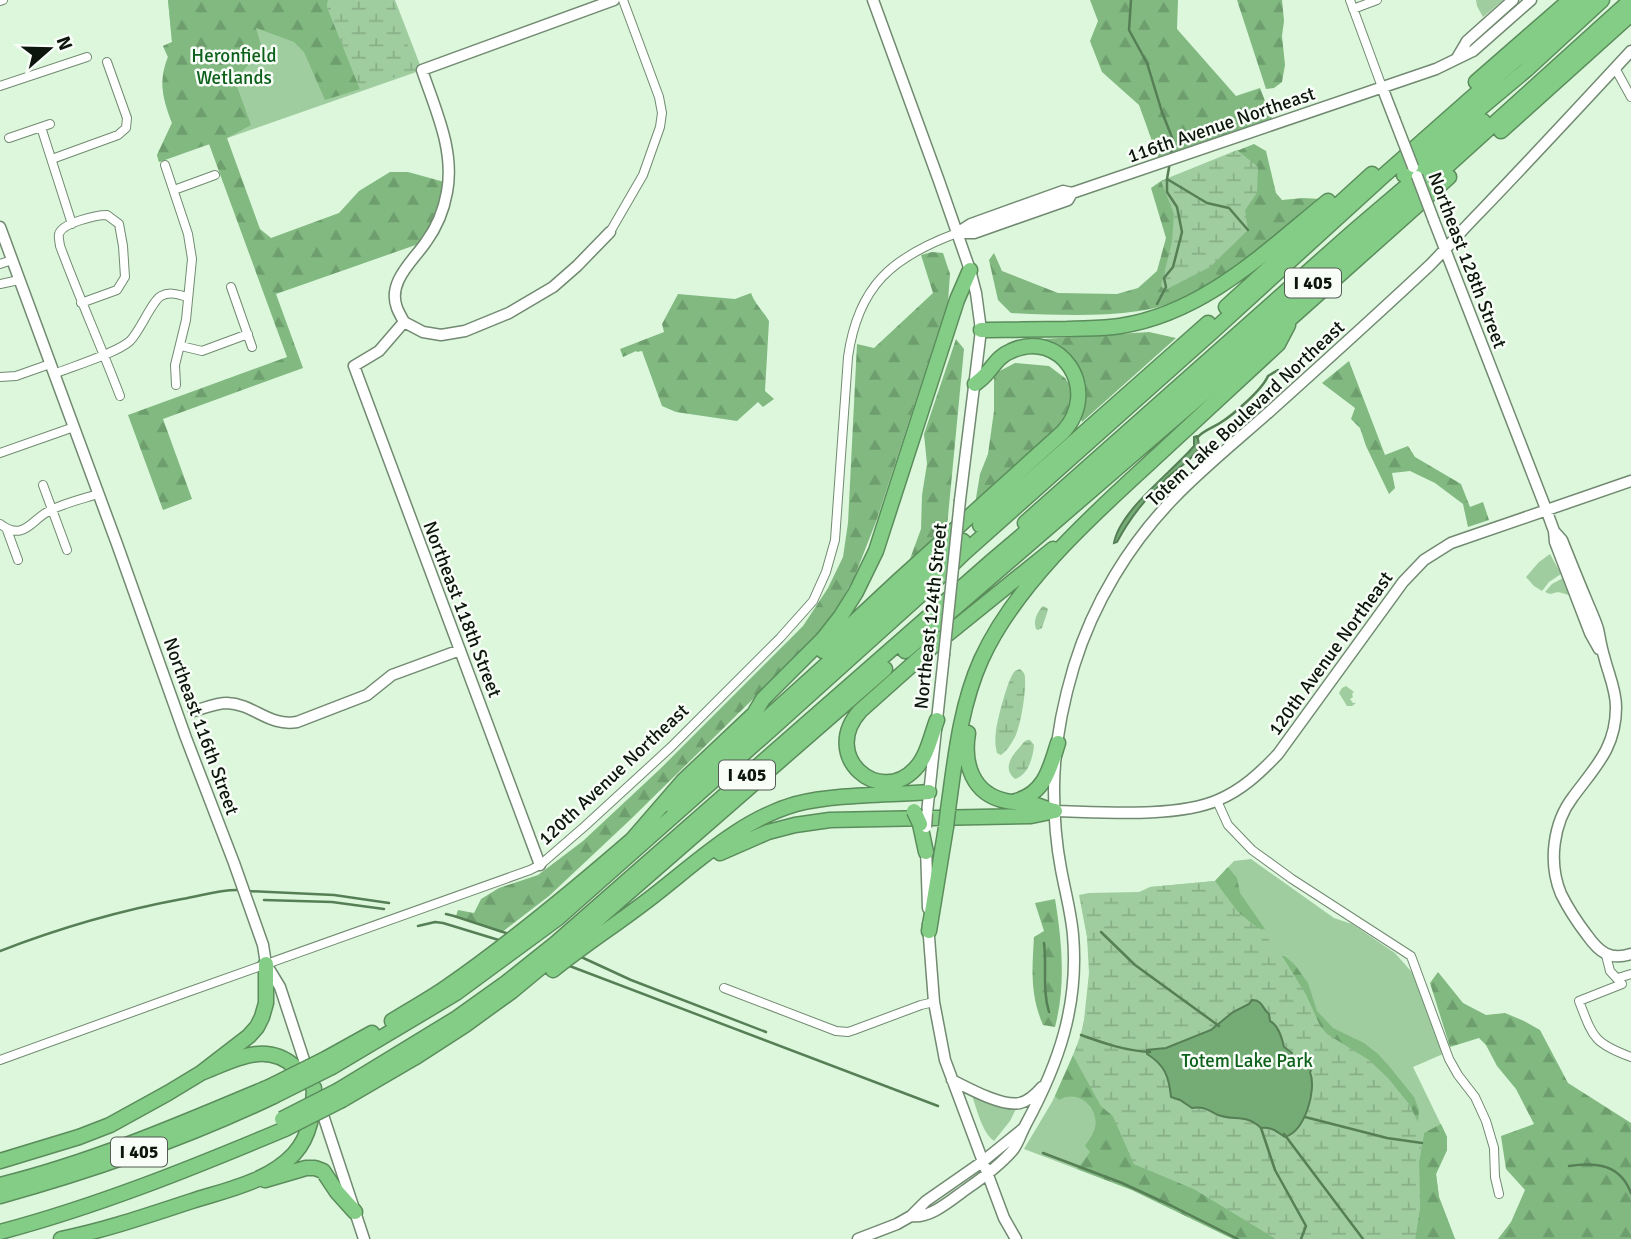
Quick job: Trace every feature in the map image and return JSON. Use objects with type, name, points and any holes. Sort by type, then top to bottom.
[{"type":"highway","name":"I 405","points":[[552,916],[631,841],[1570,0]]},
{"type":"highway","name":"I 405","points":[[0,1185],[96,1156],[271,1091],[329,1062],[393,1020],[485,966],[552,916],[777,724],[1382,177],[1586,0]]},
{"type":"highway","points":[[1529,74],[1602,0]]},
{"type":"highway","points":[[998,522],[1015,515],[1083,460],[1529,74],[1622,0]]},
{"type":"highway","name":"I 405","points":[[583,934],[992,561],[1152,426],[1631,0]]},
{"type":"highway","name":"I 405","points":[[0,1232],[102,1202],[227,1154],[414,1058],[512,991],[583,934],[906,650],[1291,318],[1631,14]]},
{"type":"highway","points":[[981,330],[1104,328],[1139,323],[1171,312],[1214,290],[1340,192],[1366,180]]},
{"type":"highway","points":[[992,561],[1009,539],[1044,505],[1351,227]]},
{"type":"highway","points":[[754,714],[763,699],[833,627],[870,566],[957,300],[970,270]]},
{"type":"highway","points":[[937,720],[917,767],[899,780],[884,782],[869,778],[851,761],[846,736],[860,711],[933,646],[1087,520],[1278,344],[1291,318]]},
{"type":"highway","points":[[631,841],[683,781],[1063,432],[1078,407],[1079,389],[1072,368],[1057,354],[1038,347],[1027,346],[1010,351],[998,359],[975,384]]},
{"type":"highway","points":[[929,931],[958,740],[978,670],[1005,617],[1087,520]]},
{"type":"highway","points":[[1031,584],[998,643],[985,674],[966,746],[967,762],[976,782],[990,795],[1008,802],[1032,804],[1055,811]]},
{"type":"highway","points":[[1008,802],[1026,798],[1041,786],[1048,776],[1058,743]]},
{"type":"highway","points":[[531,975],[583,934],[646,902],[741,830],[772,813],[796,804],[818,800],[929,792]]},
{"type":"highway","points":[[879,795],[903,802],[922,819],[926,852]]},
{"type":"highway","points":[[691,866],[768,832],[806,823],[884,817],[1031,816],[1055,811]]},
{"type":"highway","points":[[201,1073],[257,1027],[266,1003],[266,964]]},
{"type":"highway","name":"I 405","points":[[340,1095],[457,1018],[531,975]]},
{"type":"highway","points":[[0,1161],[79,1138],[110,1125],[201,1073],[242,1056],[268,1054],[286,1060],[314,1088],[312,1117],[302,1144],[282,1164],[262,1177],[118,1225],[61,1239]]},
{"type":"highway","name":"I 405","points":[[0,1196],[54,1181],[165,1143],[239,1112],[271,1091]]},
{"type":"highway","name":"I 405","points":[[0,1222],[52,1208],[155,1173],[283,1124]]},
{"type":"highway","points":[[247,1183],[315,1168],[323,1171],[355,1212]]},
{"type":"street","points":[[614,0],[422,70],[445,138],[449,173],[440,218],[396,284],[396,307],[404,323],[424,332],[441,335],[465,331],[509,313],[553,287],[610,232],[643,174],[660,127],[662,113],[659,97],[623,0]]},
{"type":"street","name":"Northeast 124th Street","points":[[873,0],[970,270],[981,330],[929,792],[922,819]]},
{"type":"street","name":"Northeast 128th Street","points":[[1350,0],[1554,531],[1562,540],[1597,627],[1615,691],[1613,733],[1603,757],[1567,805],[1558,827],[1554,855],[1558,883],[1565,900],[1590,940],[1606,955]]},
{"type":"street","points":[[1353,9],[1377,0]]},
{"type":"street","points":[[1457,58],[1467,41],[1513,0]]},
{"type":"street","name":"116th Avenue Northeast","points":[[957,233],[971,224],[1056,193],[1072,193],[1436,69],[1473,51],[1531,0]]},
{"type":"street","name":"Totem Lake Boulevard Northeast","points":[[911,1216],[922,1218],[987,1175],[1012,1150],[1047,1083],[1061,1046],[1072,996],[1074,964],[1055,811],[1058,743],[1075,664],[1088,628],[1106,591],[1140,538],[1174,498],[1365,326],[1445,249],[1631,51]]},
{"type":"street","points":[[0,86],[87,57]]},
{"type":"street","points":[[52,159],[118,135],[126,128],[127,118],[107,62]]},
{"type":"street","points":[[1615,68],[1631,97]]},
{"type":"street","points":[[9,138],[45,126],[72,224]]},
{"type":"street","points":[[164,165],[188,234],[192,259],[186,320],[176,365],[176,385]]},
{"type":"street","points":[[174,190],[215,175]]},
{"type":"street","points":[[81,303],[117,290],[125,277],[119,224],[107,215],[97,215],[72,224],[59,233],[60,246],[81,303],[120,397]]},
{"type":"street","name":"Northeast 116th Street","points":[[0,227],[234,863],[256,925],[266,964],[280,987],[364,1239]]},
{"type":"street","name":"120th Avenue Northeast","points":[[0,1060],[540,865],[671,747],[780,638],[813,601],[826,572],[835,540],[848,357],[858,313],[880,278],[900,261],[931,243],[957,233]]},
{"type":"street","points":[[0,264],[12,260]]},
{"type":"street","points":[[0,284],[19,280]]},
{"type":"street","points":[[231,287],[253,347]]},
{"type":"street","points":[[0,377],[52,369],[104,355],[129,343],[161,296],[173,293],[188,297]]},
{"type":"street","name":"Northeast 118th Street","points":[[404,323],[379,351],[354,366],[540,865]]},
{"type":"street","points":[[181,346],[202,351],[248,334]]},
{"type":"street","points":[[0,453],[74,427]]},
{"type":"street","name":"120th Avenue Northeast","points":[[1055,811],[1156,811],[1191,808],[1217,801],[1246,784],[1278,754],[1417,565],[1451,543],[1631,481]]},
{"type":"street","points":[[43,485],[67,550]]},
{"type":"street","points":[[4,527],[17,530],[27,528],[51,510],[98,494]]},
{"type":"street","points":[[4,527],[18,560]]},
{"type":"street","points":[[179,716],[228,703],[244,707],[274,721],[287,724],[298,722],[368,695],[392,675],[460,650]]},
{"type":"street","points":[[1217,801],[1228,825],[1252,850],[1411,956],[1449,1059],[1475,1097],[1486,1121],[1494,1148],[1495,1177],[1499,1194]]},
{"type":"street","points":[[926,852],[934,1002],[940,1037],[952,1080],[982,1162],[1004,1218],[1016,1239]]},
{"type":"street","points":[[1607,990],[1610,971],[1606,955],[1631,954]]},
{"type":"street","points":[[1610,971],[1622,984],[1579,1001],[1592,1034],[1602,1044],[1631,1057]]},
{"type":"street","points":[[1618,978],[1631,974]]},
{"type":"street","points":[[724,988],[836,1031],[848,1032],[934,1002]]},
{"type":"street","points":[[952,1080],[1010,1104],[1028,1100],[1047,1083]]},
{"type":"street","points":[[858,1239],[911,1216],[926,1201],[982,1162],[1024,1128]]},
{"type":"green space","name":"Heronfield Wetlands","points":[[168,0],[395,0],[422,70],[159,162],[157,155],[172,123],[162,83],[168,57],[163,46],[172,42]]},
{"type":"green space","points":[[168,0],[328,0],[327,7],[360,89],[325,100],[304,52],[294,42],[256,28],[262,48],[235,81],[251,125],[227,138],[260,229],[271,238],[339,213],[359,191],[390,172],[408,172],[448,183],[427,241],[276,294],[303,368],[163,419],[192,499],[163,510],[128,415],[287,357],[209,144],[159,162],[157,155],[172,123],[162,83],[168,57],[163,46],[172,42]]},
{"type":"green space","points":[[328,0],[393,0],[416,70],[360,89],[327,7]]},
{"type":"green space","points":[[1090,0],[1178,0],[1177,29],[1236,96],[1260,88],[1274,124],[1160,163],[1139,105],[1102,72],[1090,41],[1098,21]]},
{"type":"green space","points":[[1237,0],[1282,0],[1285,65],[1282,82],[1274,88],[1266,89]]},
{"type":"green space","points":[[1476,0],[1503,0],[1483,17]]},
{"type":"green space","points":[[1254,144],[1266,151],[1276,193],[1282,200],[1320,199],[1258,251],[1212,283],[1164,305],[1123,313],[1011,313],[998,300],[989,260],[994,253],[1002,271],[1058,293],[1117,294],[1138,288],[1157,271],[1166,238],[1151,188],[1161,181]]},
{"type":"green space","points":[[1237,150],[1258,167],[1257,193],[1245,210],[1248,230],[1210,267],[1165,290],[1161,286],[1172,242],[1174,214],[1161,181]]},
{"type":"green space","points":[[943,253],[950,274],[948,302],[877,519],[854,578],[833,615],[816,637],[549,896],[501,933],[456,916],[458,910],[474,913],[481,899],[499,888],[538,875],[583,841],[659,770],[803,626],[828,588],[843,557],[848,523],[857,344],[874,348],[933,293],[921,255]]},
{"type":"green space","points":[[751,293],[769,321],[765,391],[774,399],[763,407],[758,402],[737,421],[676,412],[662,406],[642,351],[623,357],[620,349],[664,332],[662,324],[678,294],[735,299]]},
{"type":"green space","points":[[1149,332],[1176,338],[1082,422],[1086,391],[1081,370],[1066,354],[1043,339]]},
{"type":"green space","points":[[956,339],[964,349],[947,527],[910,559],[921,529],[922,495],[927,464],[924,434]]},
{"type":"green space","points":[[1349,361],[1385,455],[1408,446],[1415,457],[1461,484],[1470,507],[1483,502],[1489,520],[1468,527],[1463,504],[1435,483],[1410,471],[1392,473],[1395,488],[1389,494],[1360,428],[1351,419],[1355,408],[1322,383]]},
{"type":"green space","points":[[1015,363],[1049,366],[1065,378],[1073,390],[1067,415],[1057,430],[975,504],[980,474],[988,454],[994,411],[994,374]]},
{"type":"green space","points":[[1550,554],[1561,574],[1542,591],[1526,577]]},
{"type":"green space","points":[[1563,578],[1569,595],[1545,592],[1552,584]]},
{"type":"green space","points":[[1043,606],[1048,610],[1042,628],[1038,630],[1035,620]]},
{"type":"green space","points":[[1020,669],[1025,679],[1021,717],[1015,737],[1001,755],[997,753],[996,745],[998,718],[1012,675]]},
{"type":"green space","points":[[1346,686],[1354,692],[1350,699],[1356,703],[1352,706],[1347,706],[1339,693]]},
{"type":"green space","points":[[1027,740],[1034,745],[1031,760],[1023,774],[1015,779],[1009,765],[1013,755]]},
{"type":"green space","name":"Totem Lake Park","points":[[1251,859],[1334,918],[1352,924],[1395,953],[1417,978],[1443,1054],[1413,1067],[1447,1137],[1447,1150],[1436,1174],[1439,1197],[1455,1239],[1233,1239],[1132,1190],[1024,1149],[1052,1102],[1080,1041],[1089,973],[1087,937],[1079,895],[1139,892],[1150,887],[1215,881],[1234,861]]},
{"type":"green space","points":[[1228,867],[1237,878],[1240,893],[1265,929],[1260,930],[1238,912],[1215,881]]},
{"type":"green space","points":[[1215,881],[1243,917],[1265,931],[1306,995],[1320,1026],[1327,1034],[1369,1060],[1409,1104],[1424,1133],[1419,1162],[1420,1208],[1415,1239],[1276,1239],[1194,1189],[1134,1164],[1113,1116],[1101,1106],[1073,1055],[1083,1027],[1089,981],[1087,936],[1080,898],[1141,896],[1150,887]],"holes":[[[1252,1000],[1262,1004],[1289,1053],[1297,1061],[1312,1068],[1310,1072],[1313,1087],[1305,1117],[1299,1128],[1285,1137],[1274,1129],[1247,1118],[1218,1114],[1199,1106],[1192,1108],[1171,1097],[1164,1071],[1147,1050],[1166,1048],[1211,1030]]]},
{"type":"green space","points":[[1055,899],[1062,963],[1061,995],[1055,1027],[1043,1025],[1034,993],[1033,971],[1034,937],[1044,931],[1035,903]]},
{"type":"green space","points":[[1282,956],[1295,965],[1308,983],[1317,1011],[1333,1028],[1364,1043],[1389,1066],[1414,1097],[1419,1110],[1418,1122],[1409,1104],[1327,1035]]},
{"type":"green space","points":[[1438,972],[1463,1003],[1486,1015],[1505,1013],[1540,1030],[1568,1083],[1631,1123],[1631,1239],[1498,1239],[1511,1222],[1525,1190],[1506,1169],[1501,1136],[1534,1124],[1516,1089],[1479,1038],[1450,1047],[1430,983]]},
{"type":"green space","points":[[1073,1055],[1101,1106],[1113,1116],[1134,1164],[1194,1189],[1276,1239],[1233,1239],[1132,1190],[1077,1169],[1090,1152],[1085,1146],[1096,1123],[1092,1109],[1081,1099],[1067,1097],[1059,1100],[1055,1096]]},
{"type":"green space","points":[[971,1093],[1017,1107],[994,1141],[983,1125]]},
{"type":"green space","points":[[1441,1124],[1447,1137],[1447,1150],[1436,1174],[1439,1197],[1455,1239],[1415,1239],[1420,1208],[1419,1162],[1424,1133]]},
{"type":"shaded area","points":[[1197,436],[1197,451],[1153,492],[1114,543],[1118,530],[1136,505],[1194,446],[1194,437]]},
{"type":"shaded area","points":[[1252,1000],[1260,1003],[1269,1014],[1270,1021],[1281,1036],[1284,1047],[1292,1053],[1291,1056],[1298,1057],[1300,1065],[1312,1068],[1308,1109],[1298,1127],[1285,1137],[1251,1121],[1224,1117],[1202,1108],[1192,1108],[1171,1097],[1165,1072],[1147,1054],[1147,1050],[1166,1048],[1211,1030]]},
{"type":"waterway","points":[[1131,0],[1129,30],[1147,63],[1173,140],[1171,155]]},
{"type":"waterway","points":[[1157,304],[1166,287],[1164,278],[1173,267],[1182,232],[1177,207],[1167,192],[1170,162]]},
{"type":"waterway","points":[[1167,179],[1207,203],[1229,208],[1248,230]]},
{"type":"waterway","points":[[1197,438],[1239,408],[1260,388],[1268,376],[1278,370]]},
{"type":"waterway","points":[[0,951],[112,914],[211,893],[240,890]]},
{"type":"waterway","points":[[247,891],[334,895],[389,903]]},
{"type":"waterway","points":[[264,900],[332,902],[384,909]]},
{"type":"waterway","points":[[446,914],[509,934]]},
{"type":"waterway","points":[[418,926],[443,923],[502,941]]},
{"type":"waterway","points":[[1101,932],[1135,965],[1219,1026]]},
{"type":"waterway","points":[[1044,943],[1049,1012]]},
{"type":"waterway","points":[[579,956],[631,980],[766,1032]]},
{"type":"waterway","points":[[567,965],[938,1106]]},
{"type":"waterway","points":[[1081,1035],[1106,1044],[1150,1052]]},
{"type":"waterway","points":[[1305,1117],[1387,1138],[1422,1143]]},
{"type":"waterway","points":[[1261,1128],[1275,1170],[1306,1226],[1301,1239]]},
{"type":"waterway","points":[[1284,1134],[1363,1239]]},
{"type":"waterway","points":[[1043,1153],[1122,1183],[1238,1239]]},
{"type":"waterway","points":[[1569,1166],[1589,1164],[1606,1167],[1620,1176],[1631,1193]]}]
